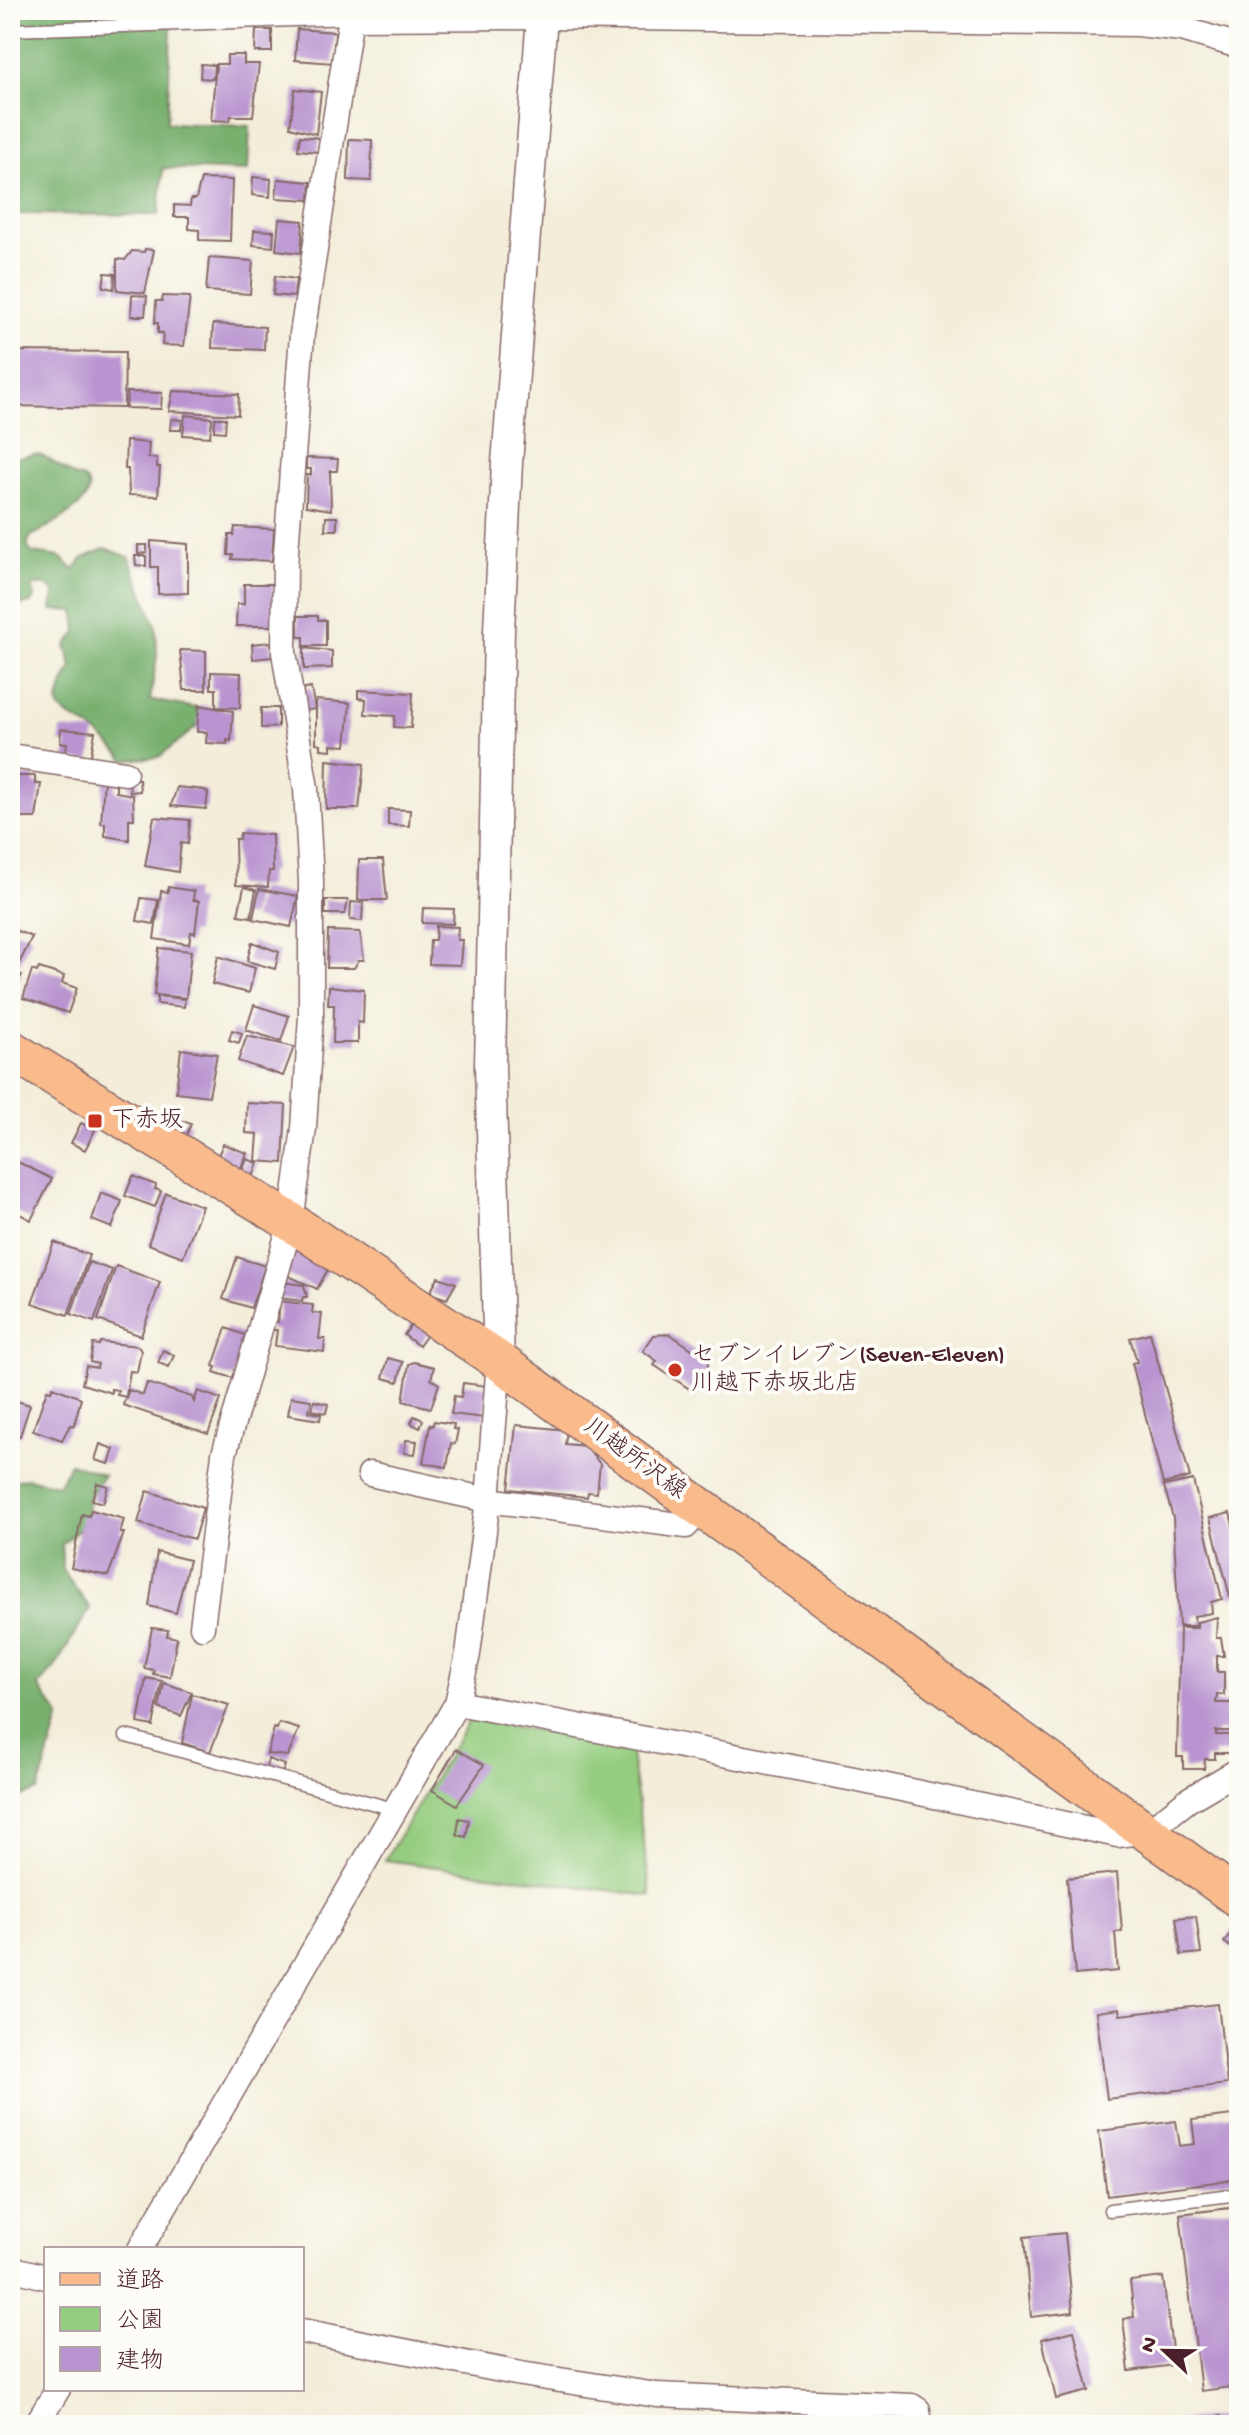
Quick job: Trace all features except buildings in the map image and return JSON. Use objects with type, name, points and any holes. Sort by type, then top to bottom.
[{"type":"main road","name":"川越所沢線","points":[[10,1049],[291,1222],[499,1361],[1239,1899]]},
{"type":"street","points":[[141,2247],[457,1703],[468,1654],[488,1500],[499,1361],[490,1066],[499,631],[507,463],[542,13]]},
{"type":"street","points":[[202,1627],[224,1454],[297,1193],[309,1043],[311,881],[306,789],[284,652],[285,566],[302,334],[351,14],[542,13],[1138,24],[1182,29],[1239,46]]},
{"type":"street","points":[[10,756],[125,773]]},
{"type":"street","points":[[370,1474],[488,1500],[686,1526],[701,1509]]},
{"type":"street","points":[[457,1703],[854,1779],[1118,1835],[1148,1831],[1188,1800],[1239,1770]]},
{"type":"street","points":[[10,2268],[44,2276]]},
{"type":"street","points":[[304,2331],[506,2371],[657,2395],[912,2406],[918,2410],[920,2425]]},
{"type":"street","points":[[36,2425],[57,2391]]},
{"type":"lane","points":[[10,30],[351,14]]},
{"type":"lane","points":[[126,1736],[397,1810]]},
{"type":"lane","points":[[1110,2210],[1239,2194]]},
{"type":"green space","points":[[10,10],[172,10],[167,123],[250,126],[248,171],[163,168],[159,215],[10,214]]},
{"type":"green space","points":[[36,454],[84,479],[89,488],[79,505],[30,537],[27,546],[32,553],[60,557],[74,570],[82,559],[105,548],[129,557],[156,626],[157,656],[150,700],[202,709],[200,724],[159,757],[126,760],[97,733],[60,709],[59,695],[72,667],[66,646],[77,632],[75,611],[52,610],[54,591],[43,584],[32,586],[35,597],[30,603],[10,607],[10,459]]},
{"type":"green space","points":[[70,1463],[104,1475],[89,1497],[86,1523],[62,1544],[62,1570],[90,1608],[55,1667],[38,1686],[60,1716],[38,1791],[10,1801],[10,1482],[26,1478],[59,1485]]},
{"type":"green space","points":[[470,1719],[630,1747],[651,1896],[385,1860]]},
{"type":"place","name":"下赤坂","points":[[95,1121]]},
{"type":"place","name":"セブンイレブン(Seven-Eleven) 川越下赤坂北店","points":[[675,1370]]}]
